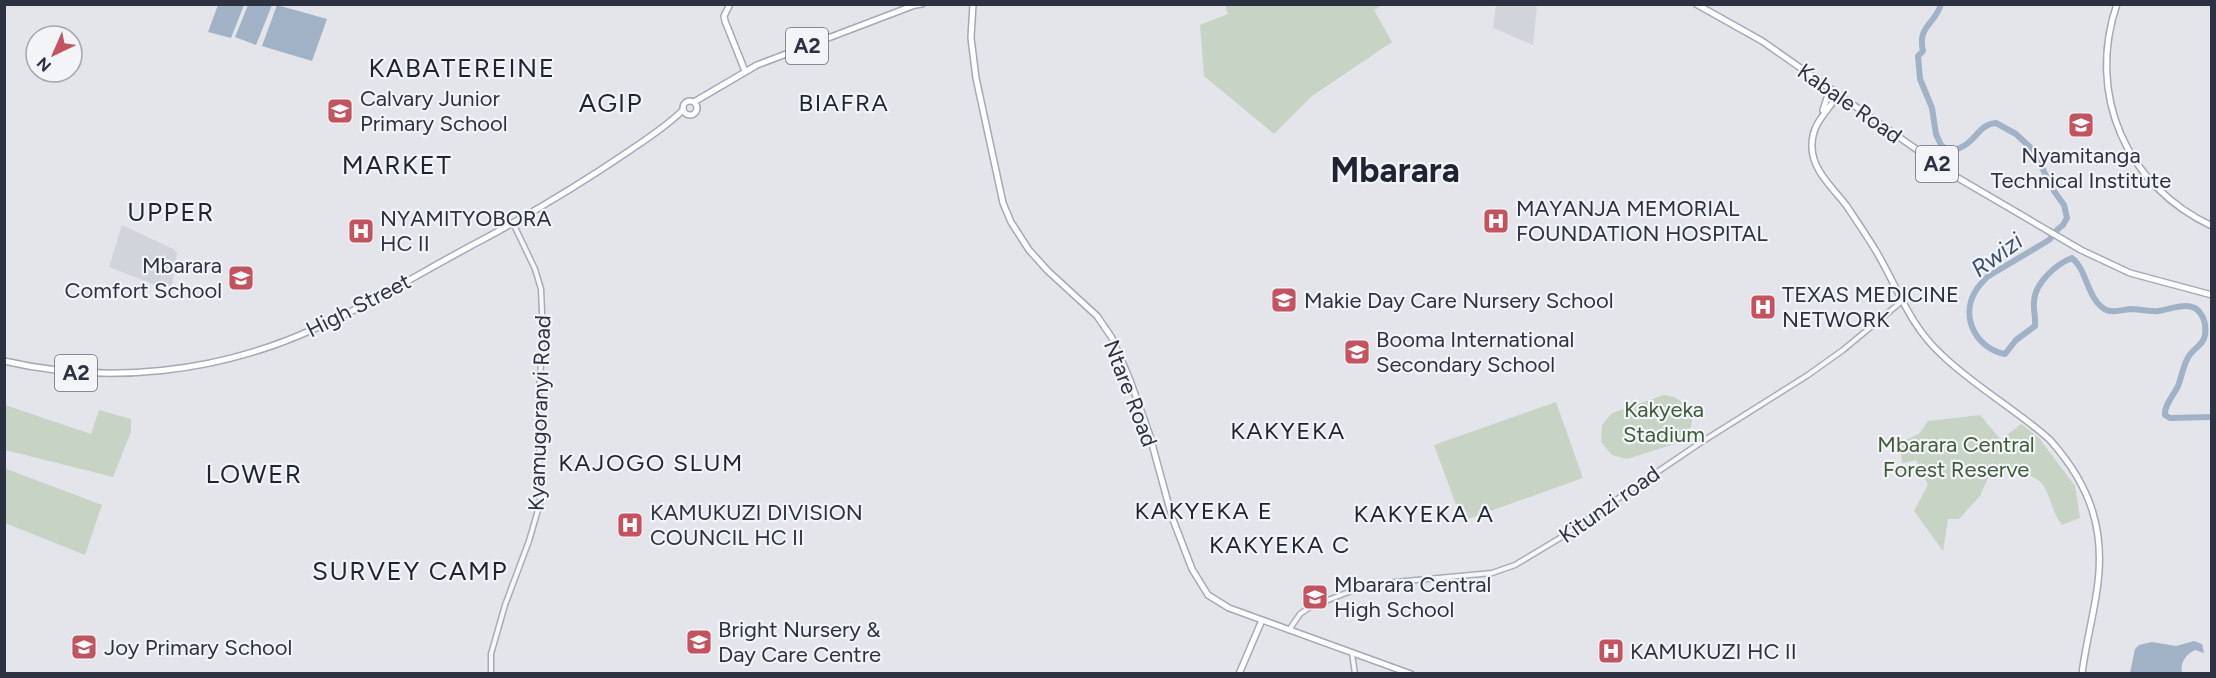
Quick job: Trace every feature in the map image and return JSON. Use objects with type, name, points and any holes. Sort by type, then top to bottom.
[{"type":"main road","points":[[730,4],[724,16],[725,21],[745,71]]},
{"type":"main road","name":"A2","points":[[695,105],[745,71],[915,4],[921,5]]},
{"type":"main road","name":"Ntare Road","points":[[973,4],[971,38],[976,78],[997,181],[1011,222],[1029,250],[1048,271],[1097,316],[1112,338],[1149,433],[1181,542],[1201,586],[1218,602],[1411,674]]},
{"type":"main road","name":"Kabale Road","points":[[1696,4],[1756,37],[1953,175],[2065,241],[2130,273],[2211,295]]},
{"type":"main road","points":[[2116,4],[2109,27],[2105,80],[2115,123],[2136,163],[2147,178],[2176,205],[2211,226]]},
{"type":"main road","points":[[1830,89],[1826,105],[1814,125],[1809,147],[1821,177],[1837,195]]},
{"type":"main road","points":[[1838,95],[1818,121],[1812,146],[1821,174],[1876,251],[1901,302],[1917,327],[1942,355],[2050,440],[2064,455],[2086,490],[2094,513],[2100,553],[2097,594],[2082,674]]},
{"type":"main road","points":[[1830,105],[1840,100],[1846,101]]},
{"type":"main road","name":"A2","points":[[683,110],[686,102],[695,105]]},
{"type":"main road","name":"A2","points":[[689,115],[695,114],[695,105]]},
{"type":"main road","points":[[683,110],[689,115]]},
{"type":"main road","name":"High Street","points":[[4,361],[72,373],[108,374],[173,370],[255,351],[314,330],[513,223],[615,160],[673,120],[683,110]]},
{"type":"main road","name":"High Street","points":[[673,120],[689,115]]},
{"type":"main road","points":[[1239,674],[1262,620]]},
{"type":"street","name":"Kyamugoranyi Road","points":[[491,674],[491,654],[505,605],[529,541],[540,503],[539,392],[543,335],[541,289],[535,269],[513,223]]},
{"type":"street","name":"Kitunzi road","points":[[1289,630],[1300,614],[1310,607],[1359,588],[1395,582],[1492,573],[1515,565],[1560,538],[1700,442],[1808,375],[1843,350],[1901,302]]},
{"type":"street","points":[[1352,653],[1355,674]]},
{"type":"shaded area","points":[[1496,5],[1537,5],[1533,45],[1493,28]]},
{"type":"shaded area","points":[[122,225],[177,253],[171,291],[109,267]]},
{"type":"green space","points":[[1225,5],[1382,5],[1374,10],[1392,42],[1312,96],[1274,134],[1204,76],[1200,25],[1228,14]]},
{"type":"green space","name":"Kakyeka Stadium","points":[[1664,395],[1682,401],[1693,417],[1690,431],[1681,442],[1627,459],[1612,455],[1601,442],[1602,425],[1612,413]]},
{"type":"green space","points":[[1556,402],[1583,478],[1462,521],[1434,445]]},
{"type":"green space","points":[[5,405],[91,434],[99,410],[131,419],[131,432],[113,477],[5,450]]},
{"type":"green space","name":"Mbarara Central Forest Reserve","points":[[1980,415],[2001,440],[2021,424],[2039,438],[2075,486],[2080,518],[2062,525],[2046,490],[2039,481],[2020,472],[1994,465],[1980,496],[1959,519],[1948,519],[1943,551],[1914,511],[1928,485],[1916,460],[1902,463],[1899,437],[1905,440],[1919,434],[1928,421]]},
{"type":"green space","points":[[4,468],[102,505],[85,555],[5,523]]},
{"type":"water","points":[[218,5],[244,5],[231,38],[208,32]]},
{"type":"water","points":[[248,5],[272,5],[256,45],[235,37]]},
{"type":"water","points":[[277,5],[327,19],[312,61],[262,46]]},
{"type":"water","points":[[2194,641],[2202,644],[2204,653],[2195,650],[2188,654],[2183,663],[2182,673],[2130,673],[2135,649],[2139,645],[2152,642],[2176,646]]},
{"type":"waterway","name":"Rwizi","points":[[1941,4],[1935,17],[1924,31],[1923,51],[1918,56],[1920,79],[1932,108],[1936,134],[1941,145],[1949,152],[1958,149],[1984,128],[1996,123],[2016,134],[2033,150],[2054,191],[2064,205],[2067,218],[2049,240],[1987,277],[1979,286],[1969,312],[1974,331],[1979,339],[1986,346],[2005,354],[2016,340],[2035,326],[2035,294],[2042,281],[2053,269],[2072,258],[2081,269],[2094,297],[2106,310],[2154,311],[2191,306],[2199,311],[2205,325],[2204,338],[2187,359],[2165,415],[2170,418],[2212,417]]},
{"type":"place","name":"Calvary Junior Primary School","points":[[340,111]]},
{"type":"place","name":"Nyamitanga Technical Institute","points":[[2081,125]]},
{"type":"place","name":"MAYANJA MEMORIAL FOUNDATION HOSPITAL","points":[[1496,221]]},
{"type":"place","name":"NYAMITYOBORA HC II","points":[[361,231]]},
{"type":"place","name":"Mbarara Comfort School","points":[[241,278]]},
{"type":"place","name":"Makie Day Care Nursery School","points":[[1284,300]]},
{"type":"place","name":"TEXAS MEDICINE NETWORK","points":[[1763,307]]},
{"type":"place","name":"Booma International Secondary School","points":[[1357,352]]},
{"type":"place","name":"KAMUKUZI DIVISION COUNCIL HC II","points":[[630,525]]},
{"type":"place","name":"Mbarara Central High School","points":[[1315,597]]},
{"type":"place","name":"Bright Nursery & Day Care Centre","points":[[699,642]]},
{"type":"place","name":"Joy Primary School","points":[[84,647]]},
{"type":"place","name":"KAMUKUZI HC II","points":[[1611,651]]},
{"type":"district","name":"KABATEREINE","points":[[462,68]]},
{"type":"district","name":"AGIP","points":[[611,103]]},
{"type":"district","name":"BIAFRA","points":[[844,103]]},
{"type":"district","name":"MARKET","points":[[397,165]]},
{"type":"district","name":"Mbarara","points":[[1395,170]]},
{"type":"district","name":"UPPER","points":[[171,212]]},
{"type":"district","name":"KAKYEKA","points":[[1288,431]]},
{"type":"district","name":"KAJOGO SLUM","points":[[651,463]]},
{"type":"district","name":"LOWER","points":[[254,474]]},
{"type":"district","name":"KAKYEKA E","points":[[1204,511]]},
{"type":"district","name":"KAKYEKA A","points":[[1424,514]]},
{"type":"district","name":"KAKYEKA C","points":[[1280,545]]},
{"type":"district","name":"SURVEY CAMP","points":[[410,571]]}]
